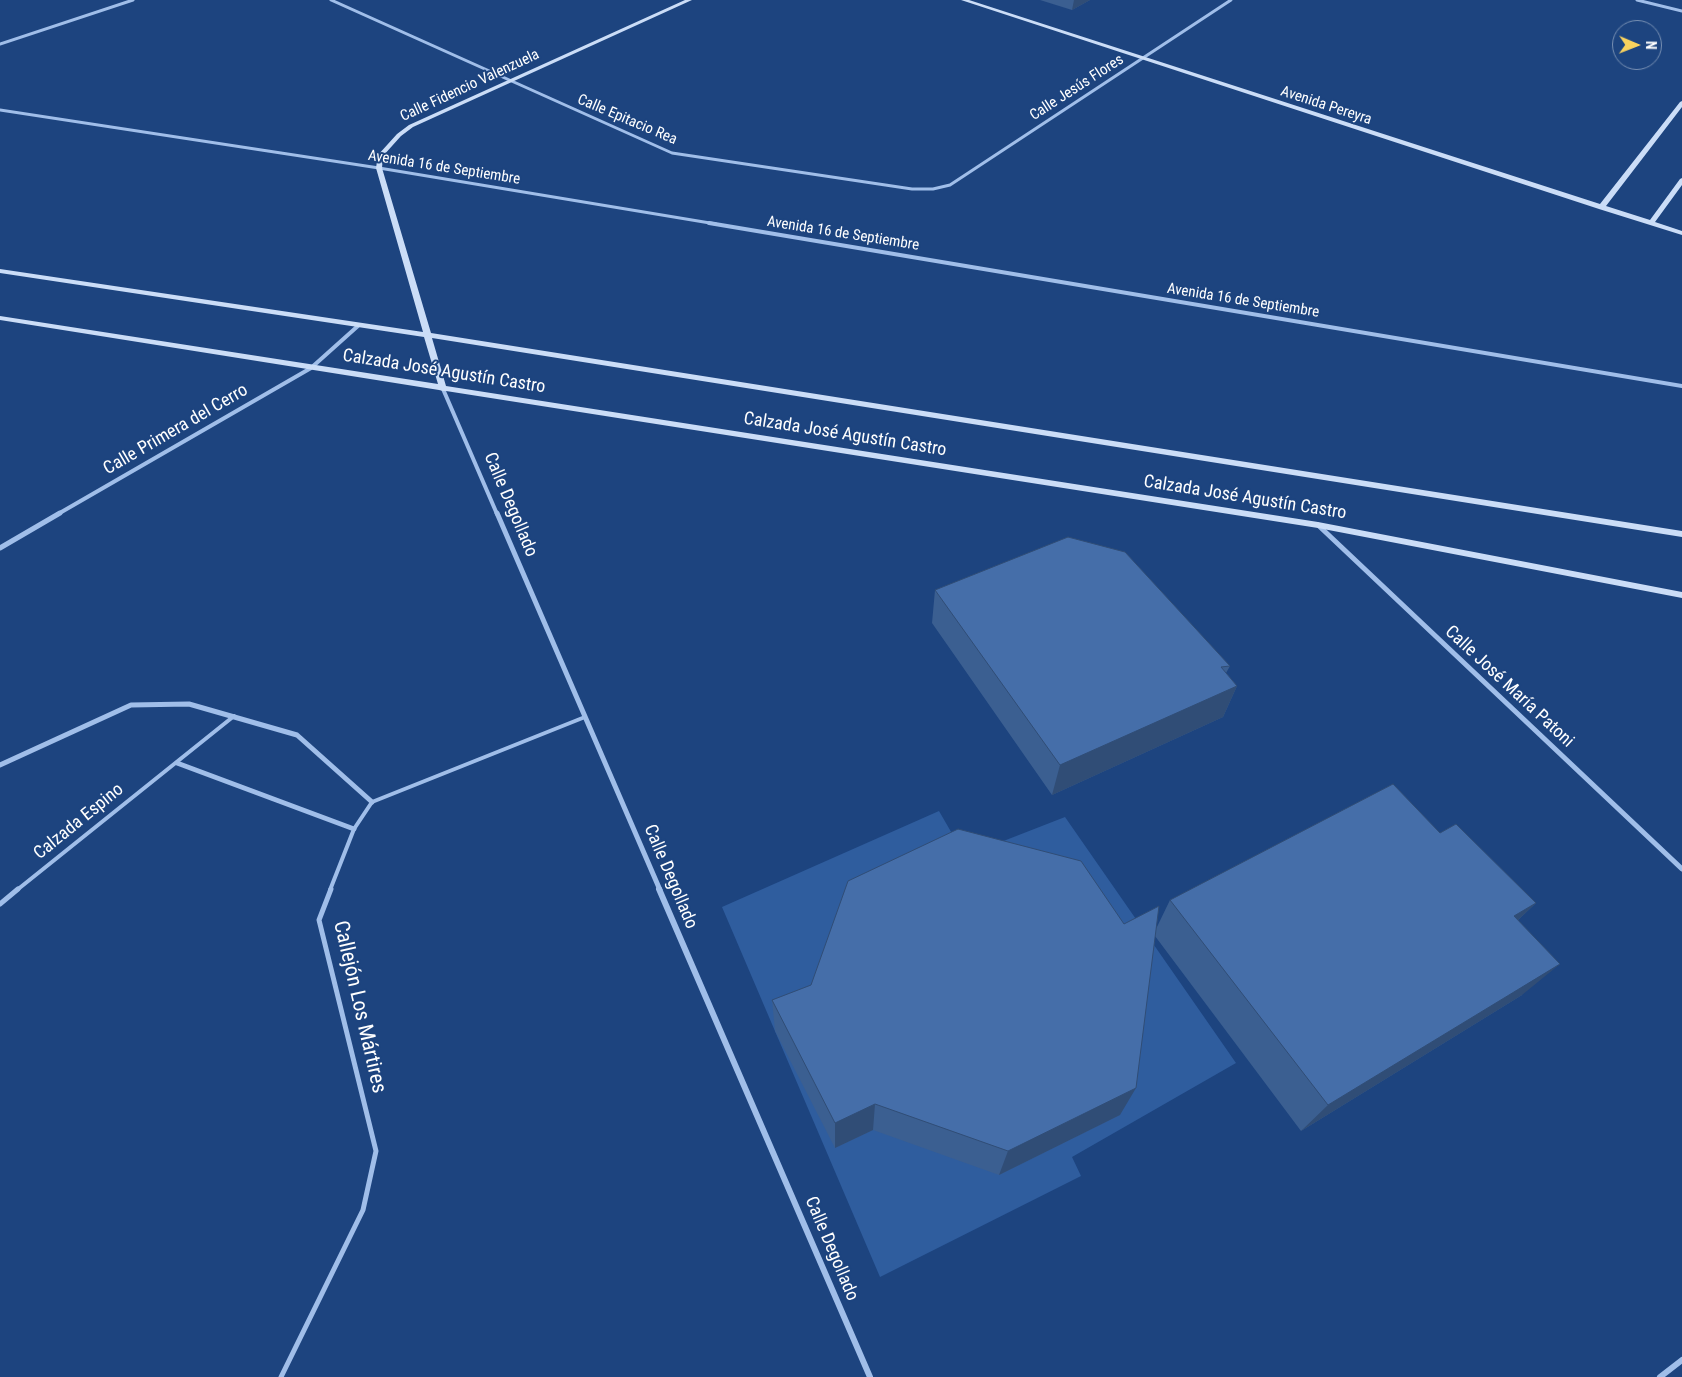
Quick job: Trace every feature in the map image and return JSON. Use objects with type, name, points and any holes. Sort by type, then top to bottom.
[{"type":"main road","name":"Calle Fidencio Valenzuela","points":[[379,168],[380,156],[399,135],[411,126],[690,0]]},
{"type":"main road","name":"Avenida Pereyra","points":[[964,0],[1600,208],[1682,233]]},
{"type":"main road","points":[[1600,208],[1682,103]]},
{"type":"main road","points":[[379,168],[443,388]]},
{"type":"main road","points":[[1651,223],[1682,180]]},
{"type":"main road","name":"Calzada José Agustín Castro","points":[[0,272],[428,335],[1682,534]]},
{"type":"main road","name":"Calzada José Agustín Castro","points":[[0,318],[1318,525],[1682,595]]},
{"type":"street","points":[[0,44],[133,0]]},
{"type":"street","name":"Calle Epitacio Rea","points":[[331,0],[672,153],[912,189],[933,189]]},
{"type":"street","name":"Calle Jesús Flores","points":[[933,189],[950,185],[1231,0]]},
{"type":"street","points":[[1636,0],[1682,11]]},
{"type":"street","name":"Avenida 16 de Septiembre","points":[[0,110],[379,168],[1682,386]]},
{"type":"street","name":"Calle Primera del Cerro","points":[[0,548],[311,368],[359,326]]},
{"type":"street","name":"Calle Degollado","points":[[443,388],[870,1377]]},
{"type":"street","name":"Calle José María Patoni","points":[[1318,525],[1682,869]]},
{"type":"street","points":[[0,765],[130,705],[189,704],[297,735],[372,802]]},
{"type":"street","points":[[177,762],[354,829]]},
{"type":"street","points":[[1660,1377],[1682,1360]]},
{"type":"lane","name":"Calzada Espino","points":[[0,904],[234,716]]},
{"type":"lane","points":[[372,802],[585,717]]},
{"type":"lane","name":"Callejón Los Mártires","points":[[281,1377],[363,1210],[376,1151],[319,920],[354,829],[372,802]]},
{"type":"shaded area","points":[[939,811],[965,856],[1065,817],[1236,1063],[1072,1157],[1081,1176],[880,1277],[722,907]]},
{"type":"building","points":[[1068,537],[1125,552],[1230,666],[1221,667],[1237,686],[1060,765],[935,590]]},
{"type":"building","points":[[1393,784],[1440,833],[1456,824],[1536,903],[1514,916],[1560,964],[1328,1105],[1170,900]]},
{"type":"building","points":[[958,829],[1081,861],[1124,924],[1159,906],[1136,1088],[1008,1151],[875,1104],[835,1123],[772,1000],[811,985],[848,881]]}]
